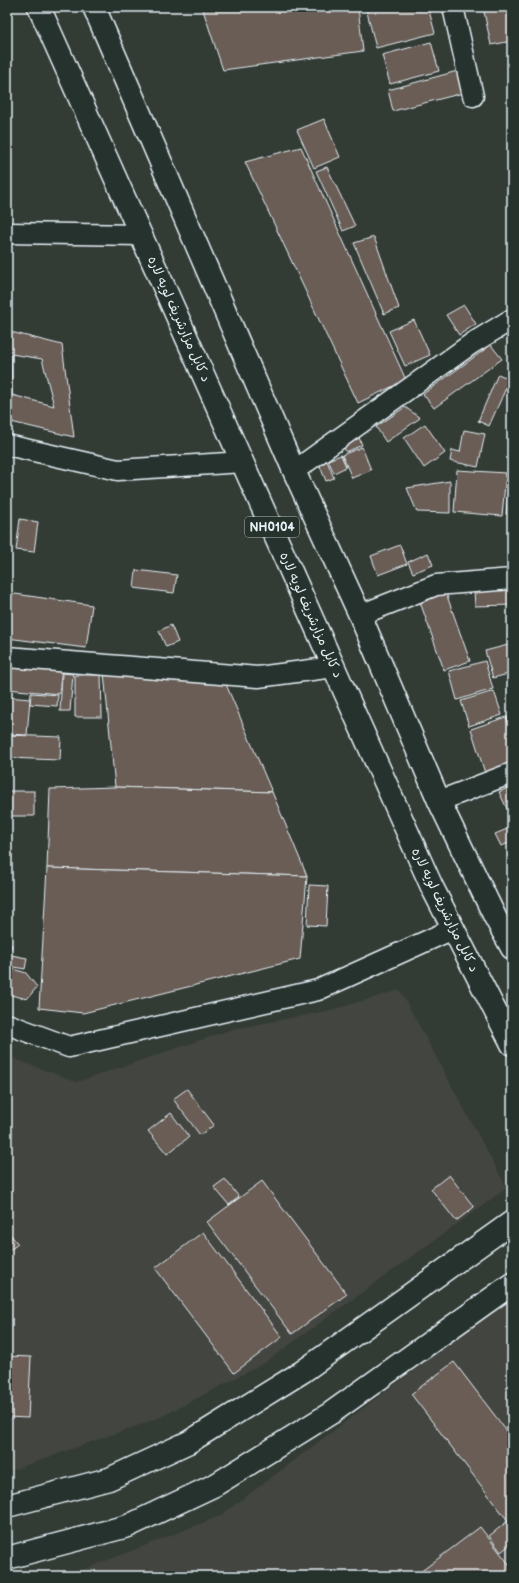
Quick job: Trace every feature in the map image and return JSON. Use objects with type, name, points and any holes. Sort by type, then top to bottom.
[{"type":"main road","name":"د کابل مزارشریف لویه لاره","points":[[39,7],[432,887],[512,1044]]},
{"type":"main road","name":"NH0104","points":[[94,7],[294,471],[360,615],[439,800],[495,917],[512,948]]},
{"type":"main road","points":[[7,1506],[109,1479],[189,1442],[302,1372],[512,1222]]},
{"type":"main road","points":[[7,1558],[128,1526],[215,1486],[332,1413],[512,1284]]},
{"type":"street","points":[[453,7],[473,96]]},
{"type":"street","points":[[7,233],[141,235]]},
{"type":"street","points":[[294,471],[471,344],[512,319]]},
{"type":"street","points":[[7,446],[118,470],[243,462]]},
{"type":"street","points":[[360,615],[436,585],[512,578]]},
{"type":"street","points":[[7,657],[258,677],[334,667]]},
{"type":"street","points":[[439,800],[512,773]]},
{"type":"street","points":[[7,1024],[69,1047],[318,990],[453,929]]},
{"type":"shaded area","points":[[400,990],[507,1188],[263,1364],[159,1418],[7,1472],[7,1056],[77,1082],[233,1029],[331,1010]]},
{"type":"shaded area","points":[[512,1296],[512,1576],[67,1576],[220,1516]]},
{"type":"building","points":[[202,7],[358,7],[363,51],[223,70]]},
{"type":"building","points":[[428,7],[435,33],[376,48],[366,8]]},
{"type":"building","points":[[483,7],[512,7],[512,41],[491,45]]},
{"type":"building","points":[[431,42],[439,71],[390,84],[382,55]]},
{"type":"building","points":[[461,70],[467,92],[393,111],[388,90]]},
{"type":"building","points":[[324,119],[340,157],[314,168],[297,130]]},
{"type":"building","points":[[301,147],[406,380],[358,403],[245,162]]},
{"type":"building","points":[[327,167],[355,226],[343,231],[316,171]]},
{"type":"building","points":[[374,237],[399,308],[384,314],[354,243]]},
{"type":"building","points":[[464,305],[476,324],[459,335],[446,315]]},
{"type":"building","points":[[414,320],[430,355],[405,366],[389,331]]},
{"type":"building","points":[[7,331],[62,345],[74,437],[7,421]],"holes":[[[11,354],[42,359],[54,406],[12,395]]]},
{"type":"building","points":[[491,345],[502,359],[434,408],[423,394]]},
{"type":"building","points":[[498,374],[510,379],[489,426],[478,421]]},
{"type":"building","points":[[405,407],[420,418],[386,442],[376,427]]},
{"type":"building","points":[[425,424],[445,453],[424,468],[404,438]]},
{"type":"building","points":[[464,430],[485,434],[478,467],[450,461],[452,450],[460,452]]},
{"type":"building","points":[[358,435],[362,445],[346,452],[342,442]]},
{"type":"building","points":[[362,447],[371,470],[352,478],[342,455]]},
{"type":"building","points":[[341,455],[346,467],[334,473],[328,460]]},
{"type":"building","points":[[327,461],[334,478],[326,481],[319,464]]},
{"type":"building","points":[[457,470],[506,473],[502,516],[454,512]]},
{"type":"building","points":[[509,476],[512,476],[512,515],[506,514]]},
{"type":"building","points":[[450,481],[450,513],[417,512],[407,488]]},
{"type":"building","points":[[20,519],[38,522],[34,552],[16,550]]},
{"type":"building","points":[[400,545],[407,564],[378,575],[371,556]]},
{"type":"building","points":[[428,553],[433,565],[413,573],[408,562]]},
{"type":"building","points":[[136,570],[177,575],[174,593],[134,588]]},
{"type":"building","points":[[512,589],[512,605],[475,606],[474,591]]},
{"type":"building","points":[[8,593],[92,605],[86,648],[7,638]]},
{"type":"building","points":[[446,593],[470,661],[444,670],[420,602]]},
{"type":"building","points":[[171,625],[178,642],[166,647],[159,631]]},
{"type":"building","points":[[512,644],[512,673],[493,678],[485,651]]},
{"type":"building","points":[[485,661],[493,689],[457,700],[449,671]]},
{"type":"building","points":[[7,662],[62,667],[59,694],[7,689]]},
{"type":"building","points":[[62,673],[73,674],[70,711],[60,711]]},
{"type":"building","points":[[104,673],[225,682],[272,792],[115,787]]},
{"type":"building","points":[[75,675],[101,675],[102,717],[75,717]]},
{"type":"building","points":[[494,691],[502,715],[469,726],[461,701]]},
{"type":"building","points":[[31,693],[58,695],[57,706],[30,704]]},
{"type":"building","points":[[7,697],[30,699],[27,735],[7,734]]},
{"type":"building","points":[[512,715],[512,729],[507,717]]},
{"type":"building","points":[[506,717],[512,736],[512,764],[485,773],[471,729]]},
{"type":"building","points":[[7,735],[61,737],[60,760],[7,758]]},
{"type":"building","points":[[7,767],[9,767],[7,788]]},
{"type":"building","points":[[512,786],[512,819],[499,792]]},
{"type":"building","points":[[115,787],[272,792],[307,876],[47,868],[50,789]]},
{"type":"building","points":[[7,791],[34,791],[34,816],[7,816]]},
{"type":"building","points":[[512,827],[512,842],[501,846],[495,834]]},
{"type":"building","points":[[47,868],[307,876],[300,959],[83,1013],[39,1008]]},
{"type":"building","points":[[309,885],[328,886],[326,926],[307,925]]},
{"type":"building","points":[[7,944],[12,945],[7,960]]},
{"type":"building","points":[[11,955],[27,958],[25,969],[9,966]]},
{"type":"building","points":[[7,967],[26,973],[37,987],[27,999],[7,994]]},
{"type":"building","points":[[187,1089],[214,1125],[200,1135],[173,1099]]},
{"type":"building","points":[[171,1113],[189,1137],[167,1154],[148,1131]]},
{"type":"building","points":[[449,1175],[474,1207],[456,1221],[431,1189]]},
{"type":"building","points":[[225,1179],[239,1197],[229,1205],[214,1187]]},
{"type":"building","points":[[262,1181],[347,1294],[292,1334],[207,1222]]},
{"type":"building","points":[[203,1232],[282,1337],[234,1373],[155,1268]]},
{"type":"building","points":[[10,1234],[18,1244],[7,1252],[7,1236]]},
{"type":"building","points":[[7,1356],[31,1357],[28,1418],[7,1417]]},
{"type":"building","points":[[454,1362],[512,1438],[512,1526],[411,1394]]},
{"type":"building","points":[[508,1521],[512,1527],[512,1543],[501,1552],[489,1536]]},
{"type":"building","points":[[480,1527],[512,1568],[512,1576],[415,1576]]}]
